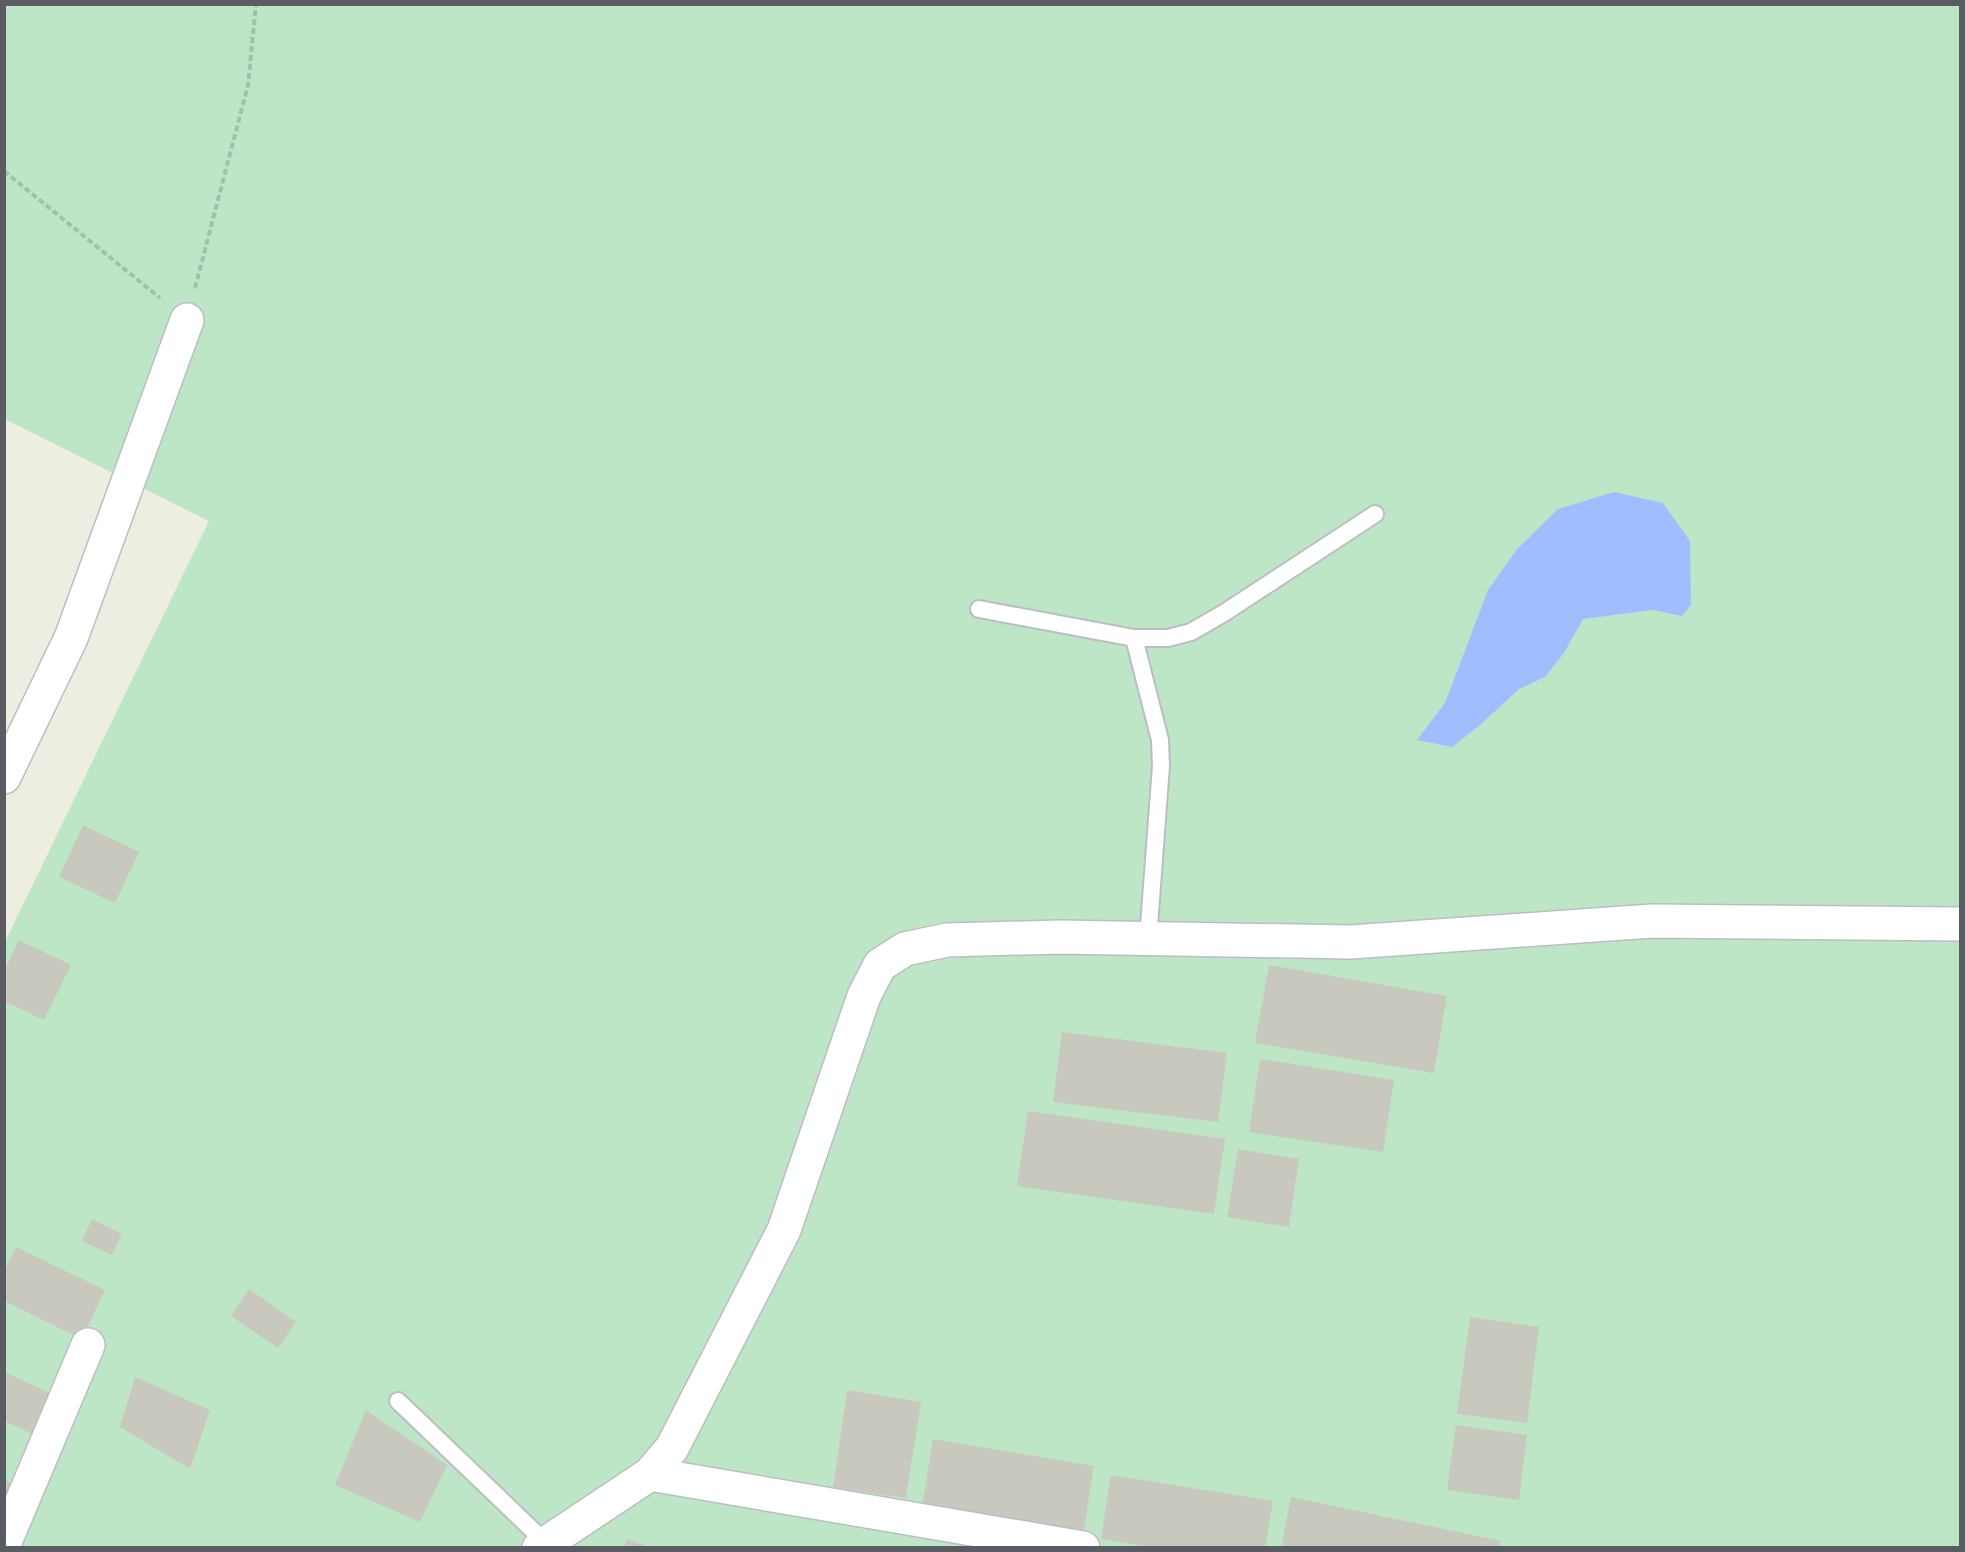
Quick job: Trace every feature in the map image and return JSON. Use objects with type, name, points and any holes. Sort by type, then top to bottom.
[{"type":"street","points":[[4,777],[71,638],[187,320]]},
{"type":"street","points":[[542,1545],[650,1474],[672,1448],[687,1423],[784,1230],[864,996],[880,965],[905,949],[947,940],[1060,937],[1351,942],[1652,921],[1960,924]]},
{"type":"street","points":[[4,1544],[88,1346]]},
{"type":"street","points":[[650,1474],[1083,1548]]},
{"type":"lane","points":[[979,609],[1134,638],[1168,638],[1191,632],[1375,514]]},
{"type":"lane","points":[[1134,638],[1160,740],[1161,766],[1149,939]]},
{"type":"lane","points":[[398,1401],[542,1545]]},
{"type":"path","points":[[4,171],[187,320],[248,86],[256,4]]},
{"type":"green space","points":[[5,5],[1960,5],[1960,1547],[5,1547],[4,944],[209,521],[5,419]]},
{"type":"water","points":[[1614,492],[1663,503],[1690,541],[1691,605],[1682,616],[1653,610],[1583,619],[1564,653],[1545,677],[1519,689],[1452,747],[1417,740],[1445,703],[1488,590],[1517,549],[1558,509]]},
{"type":"building","points":[[83,825],[139,852],[115,903],[59,877]]},
{"type":"building","points":[[19,940],[71,965],[44,1020],[4,1001],[4,971]]},
{"type":"building","points":[[1269,965],[1447,996],[1434,1073],[1255,1043]]},
{"type":"building","points":[[1062,1032],[1227,1053],[1218,1122],[1053,1102]]},
{"type":"building","points":[[1260,1059],[1394,1080],[1383,1152],[1249,1132]]},
{"type":"building","points":[[1028,1111],[1225,1139],[1214,1214],[1017,1186]]},
{"type":"building","points":[[1238,1149],[1299,1159],[1289,1227],[1227,1217]]},
{"type":"building","points":[[92,1219],[122,1234],[112,1255],[82,1241]]},
{"type":"building","points":[[16,1247],[105,1290],[82,1339],[4,1301],[4,1271]]},
{"type":"building","points":[[249,1289],[296,1322],[278,1348],[231,1316]]},
{"type":"building","points":[[1470,1317],[1539,1327],[1527,1423],[1457,1414]]},
{"type":"building","points":[[4,1372],[50,1393],[32,1434],[4,1421]]},
{"type":"building","points":[[135,1377],[210,1410],[190,1469],[120,1427]]},
{"type":"building","points":[[847,1390],[921,1402],[906,1498],[833,1487]]},
{"type":"building","points":[[366,1410],[447,1465],[420,1522],[335,1485]]},
{"type":"building","points":[[1456,1425],[1527,1435],[1519,1500],[1447,1490]]},
{"type":"building","points":[[933,1439],[1094,1466],[1082,1541],[921,1514]]},
{"type":"building","points":[[1111,1475],[1273,1501],[1265,1548],[1156,1548],[1101,1539]]},
{"type":"building","points":[[4,1480],[17,1486],[4,1515]]},
{"type":"building","points":[[1291,1497],[1501,1541],[1500,1548],[1281,1548]]},
{"type":"building","points":[[627,1539],[649,1547],[649,1548],[624,1548]]}]
